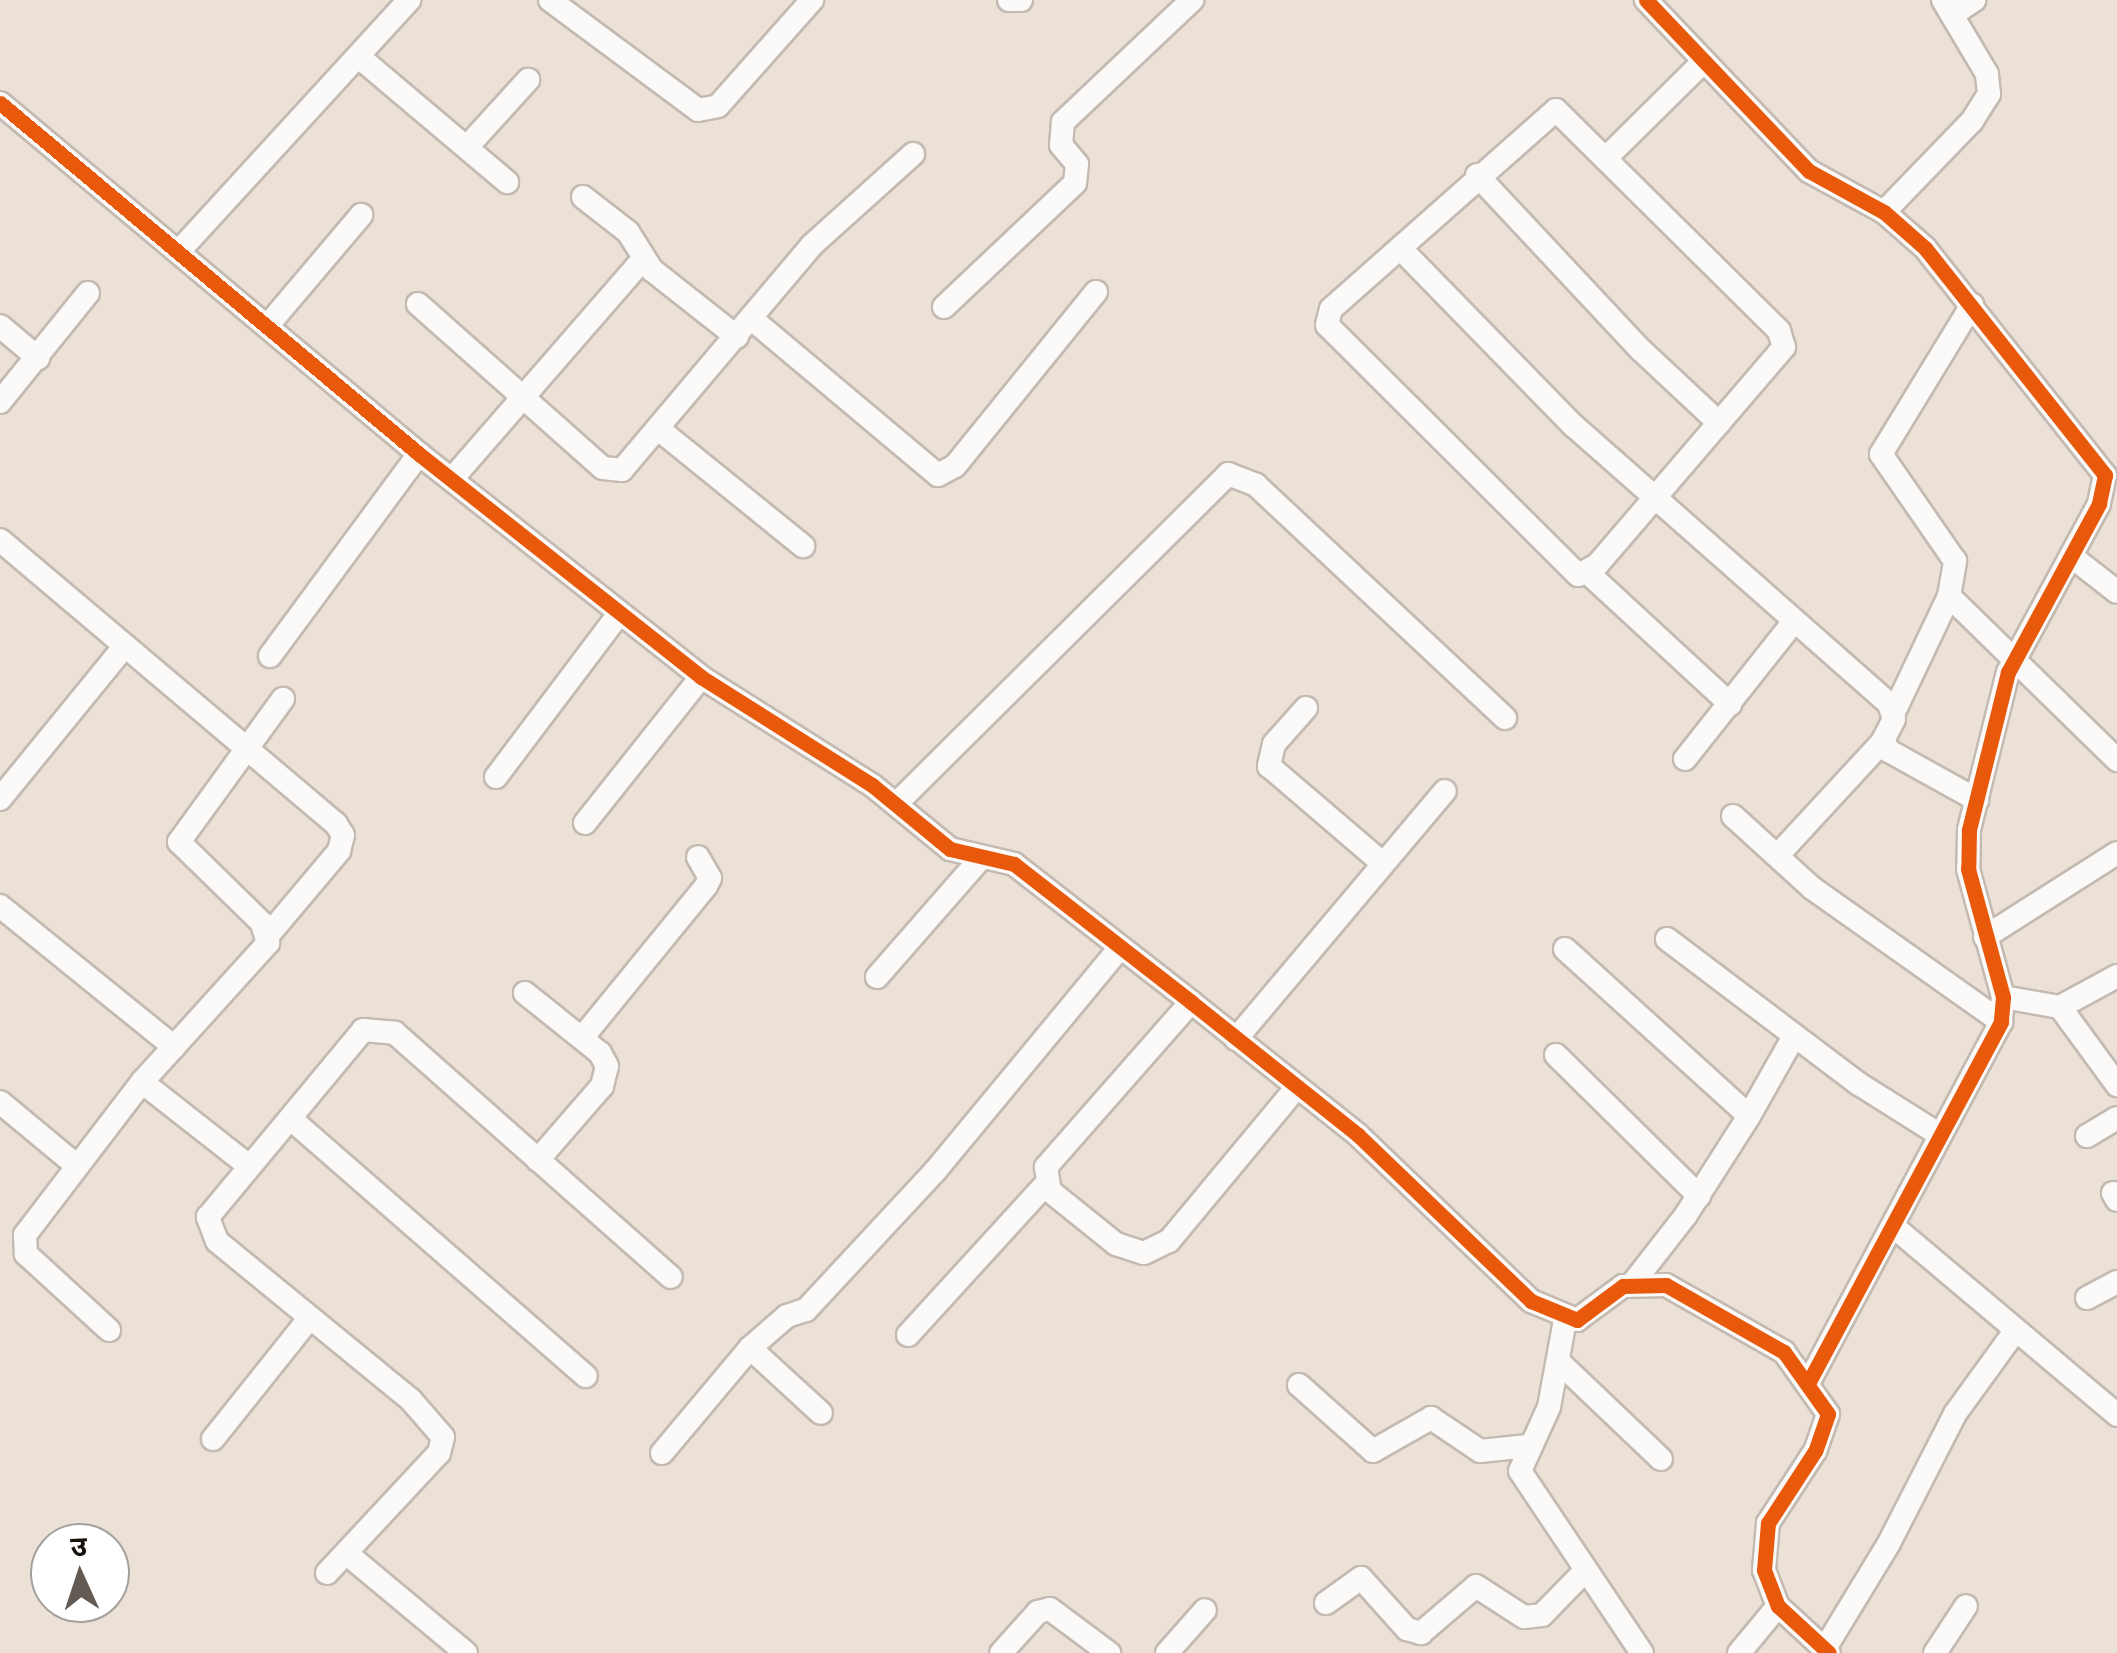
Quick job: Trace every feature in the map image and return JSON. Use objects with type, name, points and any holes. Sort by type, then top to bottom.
[{"type":"street","points":[[181,249],[410,0]]},
{"type":"street","points":[[550,0],[698,110],[718,106],[812,0]]},
{"type":"street","points":[[1009,0],[1020,0]]},
{"type":"street","points":[[944,307],[1075,184],[1077,164],[1060,145],[1063,122],[1192,0]]},
{"type":"street","points":[[1646,0],[1808,171],[1884,212],[1925,248],[2109,462],[2111,494],[2071,556],[2013,662],[1966,852],[2003,997],[2001,1022],[1809,1382]]},
{"type":"street","points":[[1884,212],[1972,121],[1989,94],[1987,74],[1948,8],[1974,0]]},
{"type":"street","points":[[359,57],[508,182]]},
{"type":"street","points":[[1606,158],[1703,62]]},
{"type":"street","points":[[468,147],[528,80]]},
{"type":"street","points":[[0,103],[181,249],[418,454],[701,678],[896,802],[950,849],[1014,864],[1191,1002],[1435,1205],[1530,1302],[1565,1320],[1589,1313],[1633,1283],[1700,1196],[1794,1036]]},
{"type":"street","points":[[1587,572],[1781,353],[1783,340],[1556,110],[1478,174],[1331,309],[1327,326],[1570,572],[1587,572],[1730,704]]},
{"type":"street","points":[[418,304],[614,472],[634,462],[834,222],[913,154]]},
{"type":"street","points":[[1478,174],[1628,337],[1718,422]]},
{"type":"street","points":[[583,197],[628,232],[644,260],[744,329],[938,475],[955,466],[1096,292]]},
{"type":"street","points":[[269,324],[361,215]]},
{"type":"street","points":[[1400,248],[1506,360],[1792,624],[1894,712]]},
{"type":"street","points":[[452,480],[523,394],[644,260]]},
{"type":"street","points":[[0,402],[88,293]]},
{"type":"street","points":[[1777,856],[1883,741],[1949,596],[1955,562],[1950,551],[1910,489],[1886,470],[1881,454],[1972,305]]},
{"type":"street","points":[[0,326],[38,358]]},
{"type":"street","points":[[661,430],[803,546]]},
{"type":"street","points":[[270,656],[418,454]]},
{"type":"street","points":[[896,802],[1228,474],[1256,485],[1504,718]]},
{"type":"street","points":[[0,540],[343,836],[330,864],[269,934],[262,951],[142,1082],[76,1166],[24,1244],[109,1330]]},
{"type":"street","points":[[2071,556],[2117,592]]},
{"type":"street","points":[[1949,596],[2117,760]]},
{"type":"street","points":[[496,777],[619,614]]},
{"type":"street","points":[[1685,759],[1792,624]]},
{"type":"street","points":[[0,799],[126,646]]},
{"type":"street","points":[[585,824],[701,678]]},
{"type":"street","points":[[269,934],[179,842],[284,699]]},
{"type":"street","points":[[1306,708],[1274,744],[1270,766],[1382,863]]},
{"type":"street","points":[[1883,741],[1896,755],[1977,800]]},
{"type":"street","points":[[1236,1038],[1444,791]]},
{"type":"street","points":[[1733,816],[1812,888],[2001,1022]]},
{"type":"street","points":[[1985,937],[2117,853]]},
{"type":"street","points":[[582,1038],[706,886],[708,870],[698,857]]},
{"type":"street","points":[[877,977],[981,858]]},
{"type":"street","points":[[0,906],[174,1046]]},
{"type":"street","points":[[1667,940],[1794,1036],[1940,1135]]},
{"type":"street","points":[[662,1453],[750,1348],[787,1316],[806,1310],[899,1210],[1119,949]]},
{"type":"street","points":[[1565,949],[1749,1116]]},
{"type":"street","points":[[2003,997],[2060,1007],[2117,976]]},
{"type":"street","points":[[525,994],[605,1060],[606,1079],[538,1160]]},
{"type":"street","points":[[908,1335],[1046,1184],[1055,1153],[1191,1002]]},
{"type":"street","points":[[2060,1007],[2117,1085]]},
{"type":"street","points":[[327,1573],[439,1453],[443,1437],[411,1400],[308,1320],[211,1233],[210,1209],[292,1120],[356,1036],[378,1028],[395,1033],[671,1278]]},
{"type":"street","points":[[1556,1055],[1700,1196]]},
{"type":"street","points":[[142,1082],[248,1165]]},
{"type":"street","points":[[1046,1184],[1116,1244],[1144,1253],[1158,1250],[1297,1087]]},
{"type":"street","points":[[0,1102],[76,1166]]},
{"type":"street","points":[[2086,1136],[2117,1118]]},
{"type":"street","points":[[292,1120],[586,1376]]},
{"type":"street","points":[[1894,1227],[2015,1332],[2114,1408]]},
{"type":"street","points":[[2087,1298],[2117,1282]]},
{"type":"street","points":[[1633,1283],[1679,1290],[1784,1352],[1827,1408],[1827,1421],[1763,1536],[1764,1570],[1778,1606],[1826,1651],[1889,1543],[1954,1414],[2015,1332]]},
{"type":"street","points":[[213,1440],[308,1320]]},
{"type":"street","points":[[1565,1320],[1549,1407],[1520,1466],[1525,1484],[1642,1653]]},
{"type":"street","points":[[750,1348],[821,1413]]},
{"type":"street","points":[[1558,1361],[1661,1459]]},
{"type":"street","points":[[1298,1385],[1373,1451],[1431,1418],[1480,1451],[1528,1446]]},
{"type":"street","points":[[346,1553],[466,1653]]},
{"type":"street","points":[[1326,1604],[1361,1578],[1407,1629],[1422,1634],[1476,1586],[1524,1618],[1542,1615],[1584,1572]]},
{"type":"street","points":[[1739,1653],[1778,1606]]},
{"type":"street","points":[[1935,1653],[1966,1606]]},
{"type":"street","points":[[1002,1653],[1038,1612],[1050,1610],[1109,1653]]},
{"type":"street","points":[[1167,1653],[1205,1610]]},
{"type":"cycle path","points":[[1646,0],[1809,171],[1884,212],[1925,248],[2105,475],[2099,504],[2008,672],[1969,830],[1968,869],[2003,997],[2001,1022],[1809,1382]]},
{"type":"cycle path","points":[[0,103],[419,454],[701,677],[872,785],[950,849],[1014,864],[1191,1002],[1358,1135],[1531,1301],[1577,1320],[1623,1286],[1666,1285],[1784,1352],[1828,1414],[1815,1451],[1768,1523],[1764,1570],[1778,1606],[1829,1653]]}]
